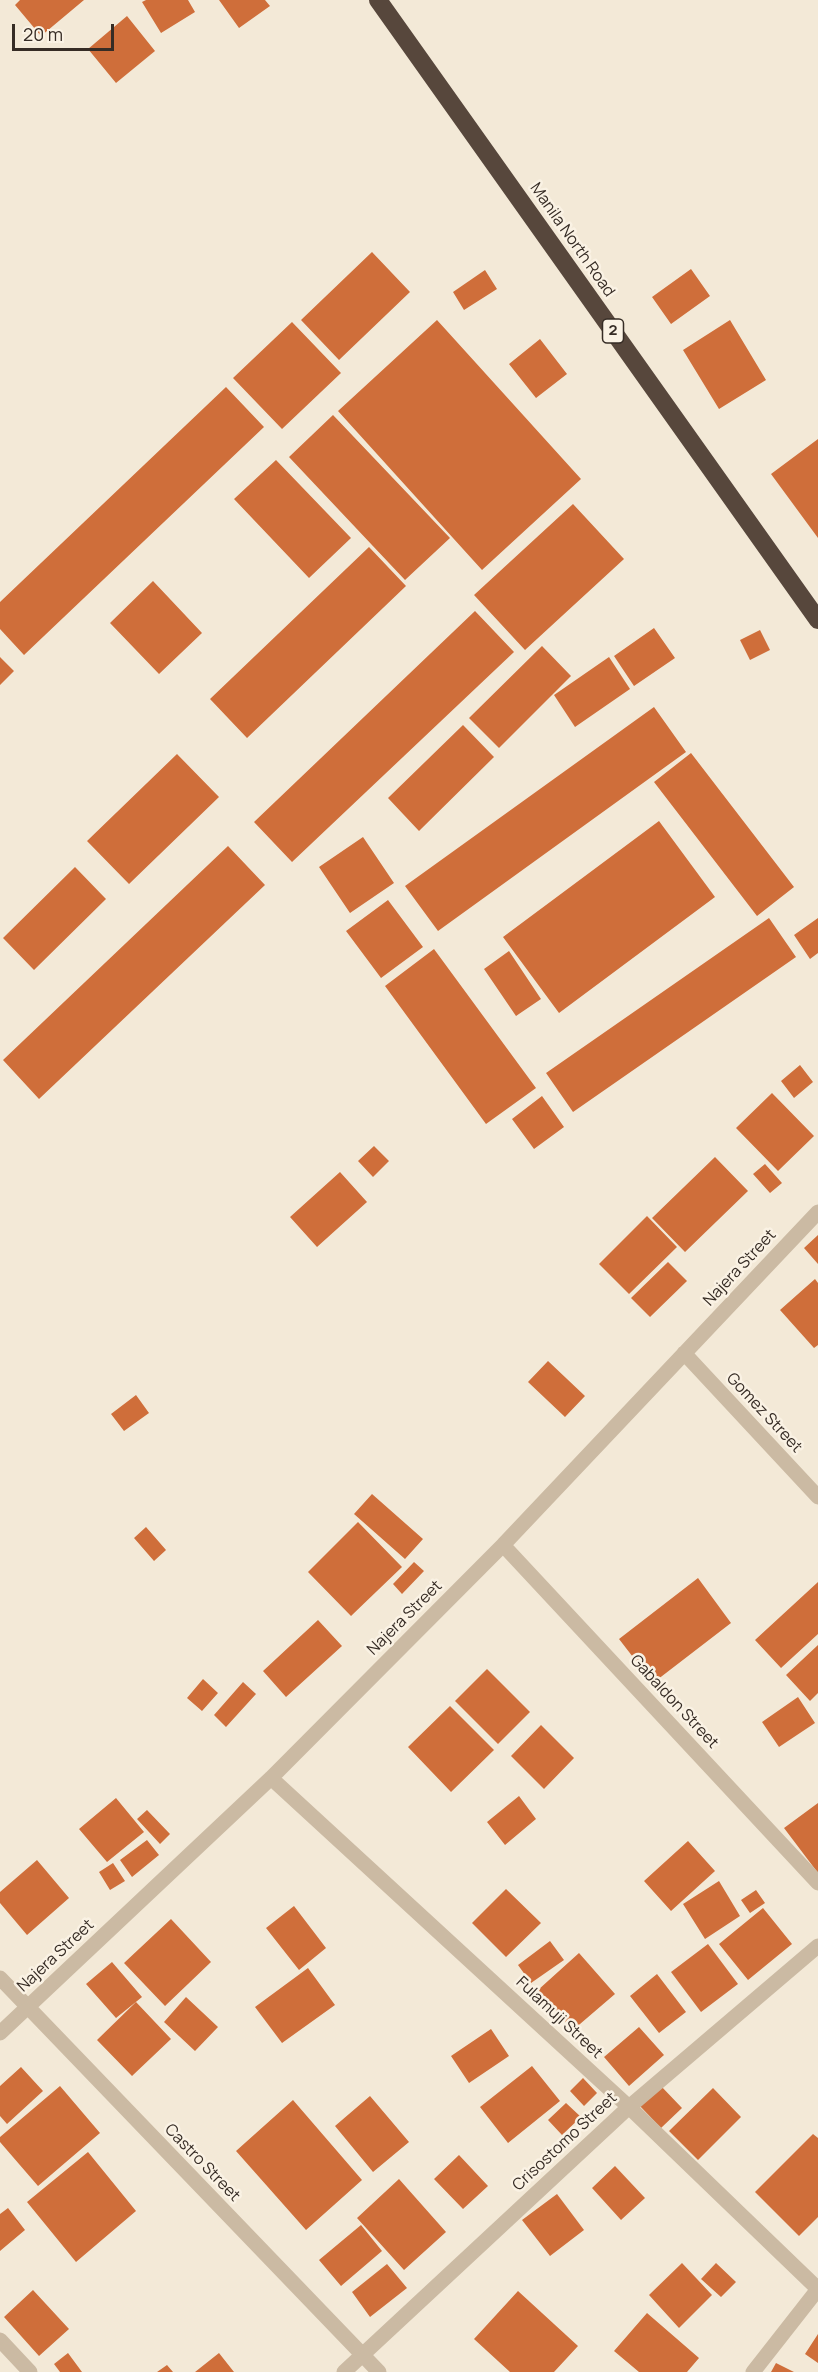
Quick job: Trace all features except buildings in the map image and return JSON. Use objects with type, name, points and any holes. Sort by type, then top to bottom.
[{"type":"highway","name":"Manila North Road","points":[[378,0],[818,620]]},
{"type":"street","name":"Najera Street","points":[[0,2033],[271,1778],[503,1545],[818,1212]]},
{"type":"street","name":"Gomez Street","points":[[684,1353],[818,1497]]},
{"type":"street","name":"Gabaldon Street","points":[[503,1545],[818,1883]]},
{"type":"street","name":"Fulamuji Street","points":[[271,1778],[628,2107],[818,2289]]},
{"type":"street","name":"Crisostomo Street","points":[[344,2372],[628,2107],[818,1946]]},
{"type":"street","name":"Castro Street","points":[[0,1978],[379,2372]]},
{"type":"street","points":[[753,2372],[818,2289]]},
{"type":"street","points":[[0,2340],[30,2372]]}]
